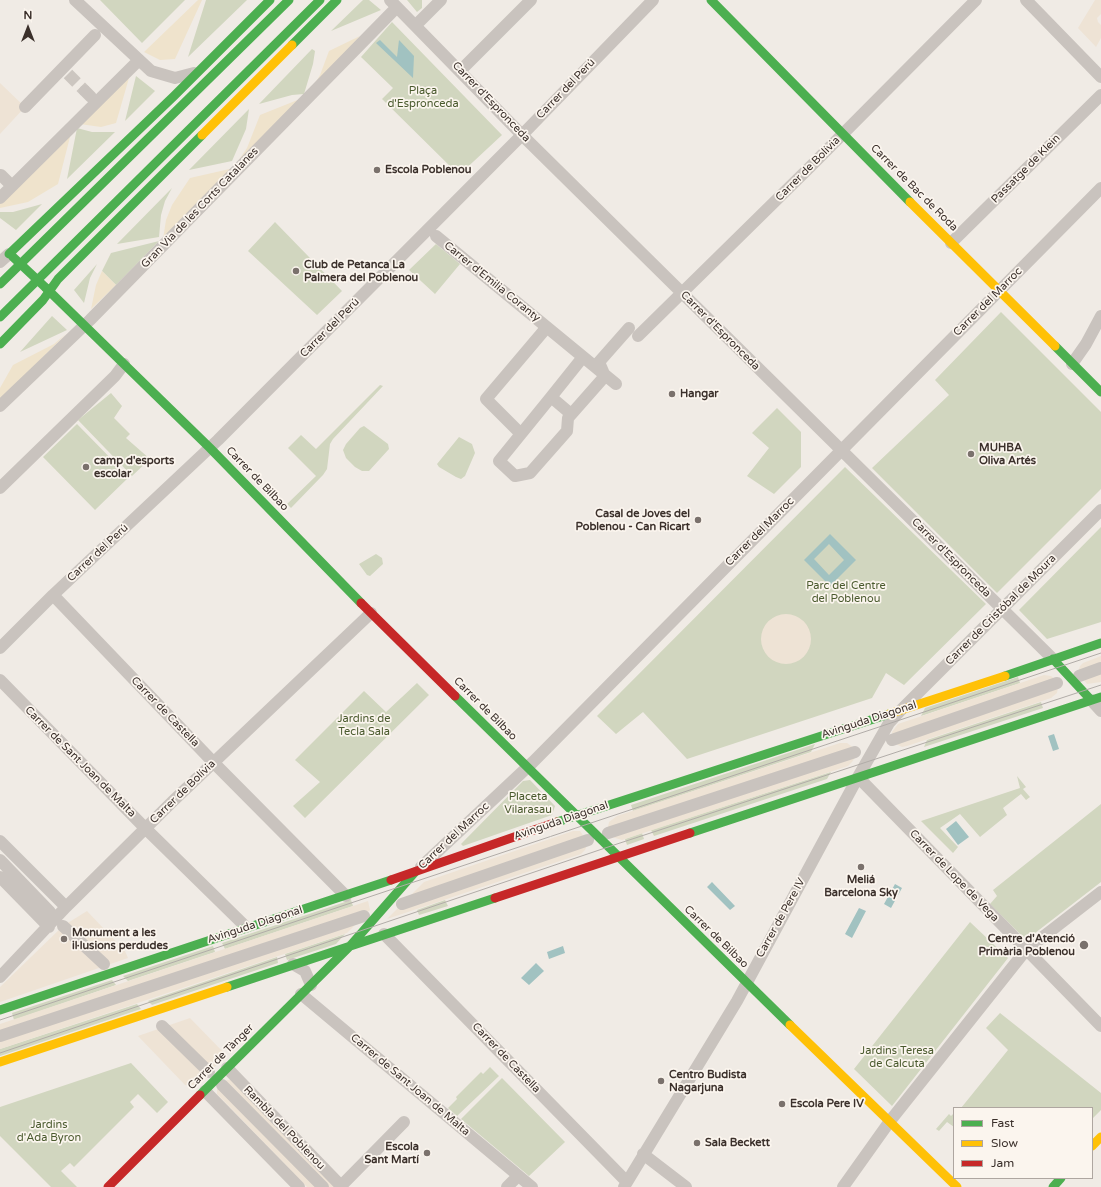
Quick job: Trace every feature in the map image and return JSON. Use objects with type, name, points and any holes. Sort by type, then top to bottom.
[{"type":"main road","points":[[5,255],[198,71],[270,0]]},
{"type":"main road","points":[[0,284],[289,0]]},
{"type":"main road","points":[[0,317],[320,0]]},
{"type":"main road","points":[[0,344],[43,300],[47,290],[337,0]]},
{"type":"main road","name":"Carrer de Bac de Roda","points":[[711,0],[998,291],[1101,392]]},
{"type":"main road","name":"Carrer de Bilbao","points":[[5,255],[47,290],[210,448],[371,613],[575,816],[618,856],[746,983],[957,1187]]},
{"type":"main road","name":"Avinguda Diagonal","points":[[0,1010],[121,971],[246,927],[346,896],[575,816],[1101,643]]},
{"type":"main road","points":[[0,1062],[618,856],[1096,699],[1053,659]]},
{"type":"main road","name":"Carrer de Tànger","points":[[108,1187],[351,945],[416,872]]},
{"type":"main road","points":[[1093,1145],[1101,1137]]},
{"type":"main road","points":[[1053,1187],[1060,1179]]},
{"type":"street","points":[[75,0],[150,71],[175,78],[198,71]]},
{"type":"street","points":[[416,25],[441,0]]},
{"type":"street","points":[[460,71],[531,0]]},
{"type":"street","name":"Carrer del Perú","points":[[0,648],[53,595],[210,448],[522,135],[653,0]]},
{"type":"street","name":"Carrer de Bolívia","points":[[605,376],[599,362],[682,292],[843,134],[976,0]]},
{"type":"street","points":[[1026,0],[1101,77]]},
{"type":"street","name":"Carrer d'Espronceda","points":[[393,3],[522,135],[1053,659]]},
{"type":"street","name":"Gran Via de les Corts Catalanes","points":[[0,406],[84,325],[393,3]]},
{"type":"street","points":[[25,107],[65,71],[95,35]]},
{"type":"street","points":[[0,198],[139,60]]},
{"type":"street","name":"Passatge de Klein","points":[[951,243],[1101,95]]},
{"type":"street","name":"Carrer del Marroc","points":[[416,872],[527,767],[1101,188]]},
{"type":"street","name":"Carrer d'Emilia Coranty","points":[[436,236],[616,384]]},
{"type":"street","points":[[1072,364],[1086,344],[1101,316]]},
{"type":"street","name":"Carrer d'Emilia Coranty","points":[[521,434],[486,399],[548,327]]},
{"type":"street","points":[[583,357],[499,461],[515,476],[530,473],[566,431],[568,418],[571,414],[605,376]]},
{"type":"street","points":[[0,488],[115,376],[124,364]]},
{"type":"street","points":[[551,396],[571,414]]},
{"type":"street","name":"Carrer de Cristóbal de Moura","points":[[901,710],[1101,510]]},
{"type":"street","name":"Carrer de Castella","points":[[53,595],[214,763],[346,896]]},
{"type":"street","name":"Carrer de Bolívia","points":[[0,976],[49,927],[66,907],[371,613]]},
{"type":"street","points":[[1078,676],[1101,668]]},
{"type":"street","name":"Carrer de Sant Joan de Malta","points":[[0,680],[146,829],[246,927]]},
{"type":"street","points":[[892,740],[1057,683]]},
{"type":"street","points":[[1096,699],[1101,711]]},
{"type":"street","name":"Carrer de Pere IV","points":[[625,1184],[746,983],[889,723],[901,710]]},
{"type":"street","points":[[608,833],[855,752]]},
{"type":"street","name":"Carrer de Lope de Vega","points":[[858,778],[1101,1026]]},
{"type":"street","points":[[402,904],[588,840]]},
{"type":"street","points":[[0,841],[66,907]]},
{"type":"street","points":[[0,860],[50,912]]},
{"type":"street","points":[[0,877],[49,927]]},
{"type":"street","points":[[843,1187],[890,1121],[1026,950],[1101,892]]},
{"type":"street","points":[[0,1036],[364,916]]},
{"type":"street","points":[[63,926],[104,964]]},
{"type":"street","name":"Carrer de Castella","points":[[384,934],[625,1184]]},
{"type":"street","points":[[293,964],[305,971],[311,985]]},
{"type":"street","name":"Carrer de Sant Joan de Malta","points":[[301,994],[532,1187]]},
{"type":"street","points":[[162,1026],[209,1072]]},
{"type":"street","name":"Rambla del Poblenou","points":[[227,1068],[341,1187]]},
{"type":"street","name":"Rambla del Poblenou","points":[[222,1085],[323,1187]]},
{"type":"street","points":[[205,1091],[299,1187]]},
{"type":"street","points":[[341,1187],[404,1122]]},
{"type":"street","points":[[643,1154],[686,1187]]},
{"type":"street","points":[[507,1187],[518,1176]]},
{"type":"green space","points":[[100,0],[185,0],[142,43]]},
{"type":"green space","points":[[206,0],[247,0],[188,57]]},
{"type":"green space","points":[[363,0],[369,0],[381,10],[331,31]]},
{"type":"green space","points":[[407,0],[422,0],[422,8],[417,12]]},
{"type":"green space","name":"Plaça d'Espronceda","points":[[392,22],[502,135],[459,175],[382,99],[393,88],[361,57]]},
{"type":"green space","points":[[312,49],[315,51],[313,64],[304,94],[292,95],[259,104]]},
{"type":"green space","points":[[136,76],[155,91],[125,121]]},
{"type":"green space","points":[[249,109],[246,129],[232,161],[189,170]]},
{"type":"green space","points":[[77,128],[92,132],[115,132],[67,179]]},
{"type":"green space","points":[[172,188],[165,201],[161,215],[159,237],[117,244]]},
{"type":"green space","points":[[42,204],[16,230],[0,218],[0,212],[13,212]]},
{"type":"green space","name":"Club de Petanca La Palmera del Poblenou","points":[[275,222],[342,291],[317,315],[248,251]]},
{"type":"green space","points":[[159,241],[116,285],[102,271],[111,253]]},
{"type":"green space","points":[[436,244],[460,264],[435,294],[409,270]]},
{"type":"green space","points":[[97,264],[90,278],[84,303],[74,290]]},
{"type":"green space","points":[[1001,312],[1101,412],[1101,489],[997,593],[872,468],[949,395],[935,380]]},
{"type":"green space","points":[[52,316],[67,330],[20,352]]},
{"type":"green space","points":[[380,385],[383,386],[333,439],[330,444],[327,469],[323,475],[291,508],[287,504],[316,476],[288,448],[301,435],[316,449]]},
{"type":"green space","points":[[111,393],[122,406],[114,418],[130,434],[126,438],[150,459],[132,476],[78,420]]},
{"type":"green space","points":[[777,408],[801,432],[801,467],[774,494],[747,476],[769,448],[752,433]]},
{"type":"green space","name":"camp d'esports escolar","points":[[77,424],[129,477],[95,510],[43,457]]},
{"type":"green space","points":[[364,426],[388,444],[389,449],[369,471],[362,471],[355,467],[346,458],[343,450],[346,444],[360,428]]},
{"type":"green space","points":[[459,437],[472,444],[475,453],[465,476],[461,479],[439,467],[437,464]]},
{"type":"green space","name":"Parc del Centre del Poblenou","points":[[845,467],[986,604],[904,685],[886,673],[872,698],[687,759],[643,712],[616,734],[597,716]]},
{"type":"green space","points":[[1101,527],[1101,622],[1047,639],[1019,610]]},
{"type":"green space","points":[[376,554],[382,558],[383,564],[370,576],[367,575],[359,564]]},
{"type":"green space","points":[[1018,677],[1020,683],[921,716],[925,708]]},
{"type":"green space","name":"Jardins de Tecla Sala","points":[[417,683],[429,695],[305,818],[293,806],[320,782],[295,760],[364,691],[386,712]]},
{"type":"green space","points":[[1041,702],[1043,708],[924,747],[927,740]]},
{"type":"green space","points":[[815,744],[811,752],[633,811],[631,805]]},
{"type":"green space","points":[[831,772],[827,779],[654,836],[651,830]]},
{"type":"green space","points":[[1017,776],[1026,787],[1023,789],[1030,797],[1026,800],[1021,794],[1003,808],[1007,815],[980,837],[960,814],[940,828],[958,847],[953,853],[921,821],[1020,788]]},
{"type":"green space","name":"Placeta Vilarasau","points":[[530,780],[555,806],[552,815],[463,846],[461,844],[523,781]]},
{"type":"green space","points":[[1101,804],[1101,882],[1026,940],[990,904],[997,896],[993,890]]},
{"type":"green space","points":[[642,833],[644,839],[627,845],[625,839]]},
{"type":"green space","points":[[351,900],[353,906],[225,949],[222,943]]},
{"type":"green space","points":[[445,900],[448,906],[419,915],[417,910]]},
{"type":"green space","name":"Jardins Teresa de Calcuta","points":[[970,922],[1008,958],[892,1106],[854,1069]]},
{"type":"green space","points":[[345,934],[336,944],[287,960],[285,954]]},
{"type":"green space","points":[[213,946],[215,952],[128,981],[123,976]]},
{"type":"green space","points":[[277,957],[278,963],[152,1005],[148,1001]]},
{"type":"green space","points":[[112,980],[116,985],[14,1020],[12,1013]]},
{"type":"green space","points":[[137,1004],[141,1009],[0,1056],[0,1049]]},
{"type":"green space","points":[[1000,1013],[1101,1093],[1101,1110],[1093,1118],[1093,1107],[962,1107],[1008,1050],[986,1028]]},
{"type":"green space","name":"Jardins d'Ada Byron","points":[[131,1063],[168,1102],[157,1113],[138,1094],[130,1102],[134,1107],[74,1167],[70,1163],[61,1171],[77,1187],[51,1187],[0,1136],[0,1107]]},
{"type":"green space","points":[[490,1067],[499,1076],[457,1116],[448,1108],[457,1099],[456,1097],[481,1072],[483,1074]]},
{"type":"green space","points":[[502,1078],[565,1142],[529,1176],[461,1119]]},
{"type":"green space","points":[[949,1114],[951,1116],[953,1114],[953,1126],[947,1122],[939,1131],[936,1129]]},
{"type":"sand","points":[[198,0],[202,0],[175,59],[160,60],[144,52]]},
{"type":"sand","points":[[360,36],[310,92],[320,75],[329,51]]},
{"type":"sand","points":[[131,71],[116,123],[101,127],[80,124]]},
{"type":"sand","points":[[300,99],[236,164],[247,148],[260,115]]},
{"type":"sand","points":[[71,133],[58,184],[28,202],[0,208],[0,202]]},
{"type":"sand","points":[[234,168],[163,239],[166,220],[172,205],[190,178]]},
{"type":"sand","points":[[102,271],[116,285],[91,309],[96,285]]},
{"type":"sand","points":[[67,333],[0,400],[0,388],[13,365],[54,344]]},
{"type":"shaded area","points":[[1095,0],[1101,0],[1101,14],[1097,18],[1101,25],[1101,38],[1096,47],[1078,28]]},
{"type":"shaded area","points":[[0,83],[25,107],[0,134]]},
{"type":"shaded area","points":[[781,614],[791,614],[804,621],[811,634],[811,644],[804,657],[791,664],[781,664],[772,660],[765,653],[761,644],[761,634],[765,625],[772,618]]},
{"type":"shaded area","points":[[1101,656],[1101,682],[1087,684],[1078,672],[1080,666],[1083,663]]},
{"type":"shaded area","points":[[1044,675],[1051,676],[1055,679],[1058,688],[1057,693],[1051,698],[907,746],[902,747],[894,743],[892,732],[898,724]]},
{"type":"shaded area","points":[[840,743],[847,743],[854,748],[856,756],[848,766],[622,840],[612,837],[608,827],[609,822],[617,816]]},
{"type":"shaded area","points":[[573,831],[580,831],[588,843],[585,850],[581,854],[387,919],[424,882]]},
{"type":"shaded area","points":[[368,901],[370,910],[347,933],[0,1049],[0,1024]]},
{"type":"shaded area","points":[[87,911],[125,951],[128,958],[0,1002],[0,987],[63,926]]},
{"type":"shaded area","points":[[190,1018],[226,1055],[196,1086],[185,1085],[138,1036]]},
{"type":"shaded area","points":[[227,1080],[232,1080],[336,1187],[307,1187],[217,1094],[217,1089]]},
{"type":"water","points":[[380,40],[397,57],[399,40],[414,56],[413,78],[376,43]]},
{"type":"water","points":[[830,534],[856,560],[830,586],[804,560]],"holes":[[[829,544],[844,560],[829,575],[814,559]]]},
{"type":"water","points":[[1054,734],[1059,749],[1053,751],[1048,736]]},
{"type":"water","points":[[956,821],[969,837],[958,845],[946,829]]},
{"type":"water","points":[[712,882],[735,906],[730,910],[707,887]]},
{"type":"water","points":[[895,884],[902,888],[891,908],[884,904]]},
{"type":"water","points":[[859,908],[866,911],[852,938],[845,934]]},
{"type":"water","points":[[563,946],[565,953],[549,959],[547,952]]},
{"type":"water","points":[[536,963],[544,971],[529,985],[521,978]]},
{"type":"tunnel","points":[[68,74],[85,91]]},
{"type":"tram line","points":[[0,1020],[1101,653]]},
{"type":"tram line","points":[[0,1053],[617,844],[1101,685]]},
{"type":"traffic: fast","points":[[9,254],[174,96],[270,0]]},
{"type":"traffic: fast","points":[[0,284],[289,0]]},
{"type":"traffic: fast","points":[[0,317],[320,0]]},
{"type":"traffic: fast","points":[[292,45],[337,0]]},
{"type":"traffic: fast","points":[[711,0],[910,202]]},
{"type":"traffic: fast","points":[[0,344],[43,300],[58,279],[202,135]]},
{"type":"traffic: fast","points":[[13,257],[46,288]]},
{"type":"traffic: fast","points":[[46,288],[210,448],[361,603]]},
{"type":"traffic: fast","points":[[1055,346],[1101,392]]},
{"type":"traffic: fast","points":[[1005,676],[1101,643]]},
{"type":"traffic: fast","points":[[1053,659],[1091,700]]},
{"type":"traffic: fast","points":[[455,696],[790,1025]]},
{"type":"traffic: fast","points":[[690,833],[1101,697]]},
{"type":"traffic: fast","points":[[557,822],[889,714]]},
{"type":"traffic: fast","points":[[200,1095],[351,945],[415,872]]},
{"type":"traffic: fast","points":[[0,1010],[391,880]]},
{"type":"traffic: fast","points":[[227,987],[495,898]]},
{"type":"traffic: fast","points":[[1053,1187],[1060,1179]]},
{"type":"traffic: slow","points":[[202,135],[292,45]]},
{"type":"traffic: slow","points":[[910,202],[1055,346]]},
{"type":"traffic: slow","points":[[889,714],[1005,676]]},
{"type":"traffic: slow","points":[[0,1062],[227,987]]},
{"type":"traffic: slow","points":[[790,1025],[957,1187]]},
{"type":"traffic: slow","points":[[1093,1145],[1101,1137]]},
{"type":"traffic: jam","points":[[361,603],[455,696]]},
{"type":"traffic: jam","points":[[391,880],[557,822]]},
{"type":"traffic: jam","points":[[495,898],[690,833]]},
{"type":"traffic: jam","points":[[108,1187],[200,1095]]},
{"type":"place","name":"Escola Poblenou","points":[[377,170]]},
{"type":"place","name":"Club de Petanca La Palmera del Poblenou","points":[[296,271]]},
{"type":"place","name":"Hangar","points":[[672,394]]},
{"type":"place","name":"MUHBA Oliva Artés","points":[[971,454]]},
{"type":"place","name":"camp d'esports escolar","points":[[86,467]]},
{"type":"place","name":"Casal de Joves del Poblenou - Can Ricart","points":[[698,520]]},
{"type":"place","name":"Meliá Barcelona Sky","points":[[861,867]]},
{"type":"place","name":"Monument a les il·lusions perdudes","points":[[64,939]]},
{"type":"place","name":"Centre d'Atenció Primària Poblenou","points":[[1084,945]]},
{"type":"place","name":"Centro Budista Nagarjuna","points":[[661,1081]]},
{"type":"place","name":"Escola Pere IV","points":[[782,1104]]},
{"type":"place","name":"Sala Beckett","points":[[697,1143]]},
{"type":"place","name":"Escola Sant Martí","points":[[427,1153]]}]
